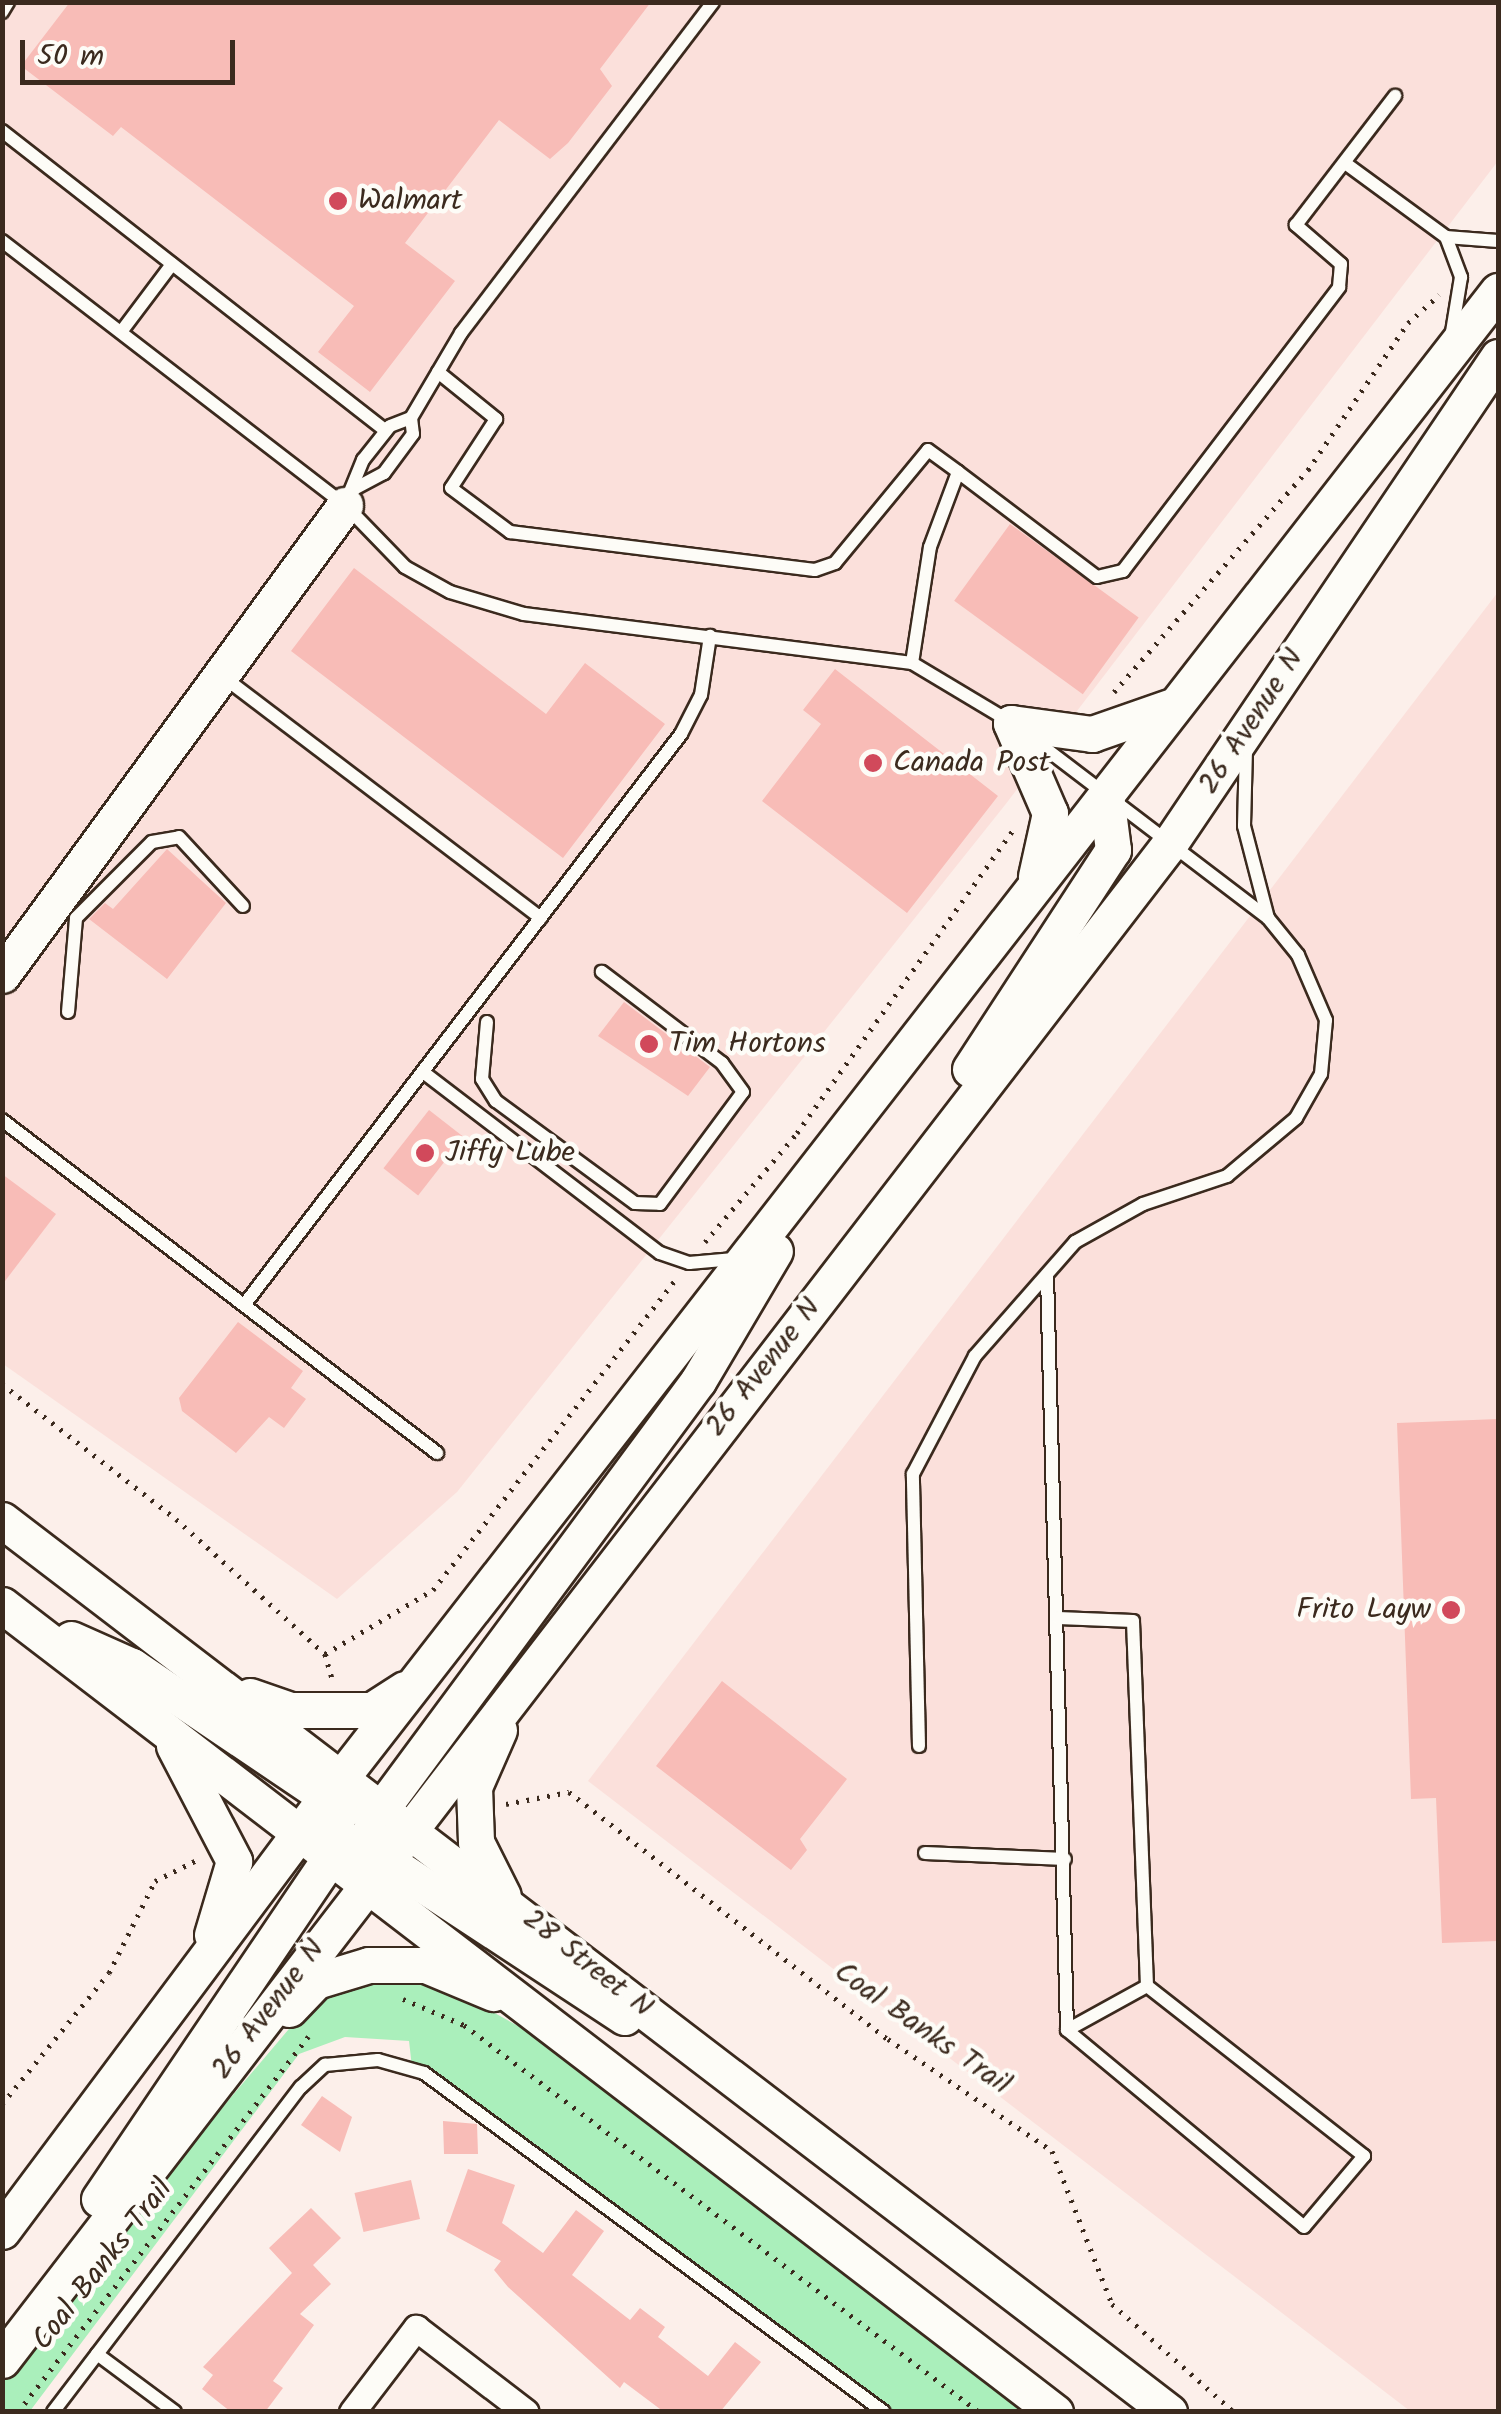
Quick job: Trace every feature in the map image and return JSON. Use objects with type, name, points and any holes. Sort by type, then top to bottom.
[{"type":"main road","name":"26 Avenue N","points":[[2,2360],[204,2095],[355,1830],[418,1680],[1498,291]]},
{"type":"main road","name":"26 Avenue N","points":[[2,2231],[200,1964],[520,1682],[1168,846],[1498,357]]},
{"type":"main road","points":[[2,975],[226,679],[350,497]]},
{"type":"main road","points":[[1011,723],[1092,734],[1178,702]]},
{"type":"main road","points":[[1011,723],[1050,813],[1030,894]]},
{"type":"main road","points":[[853,1254],[1114,850],[1106,795]]},
{"type":"main road","points":[[2,2350],[355,1830],[698,1381],[849,1126]]},
{"type":"main road","name":"28 Street N","points":[[2,1520],[220,1686],[355,1830],[539,2012],[1055,2412]]},
{"type":"main road","points":[[13,1612],[132,1666],[574,1987],[762,2099]]},
{"type":"main road","name":"28 Street N","points":[[13,1612],[163,1728],[355,1830],[505,1902],[1170,2412]]},
{"type":"main road","points":[[220,1686],[290,1710],[372,1710],[418,1680]]},
{"type":"main road","points":[[505,1902],[476,1842],[474,1787],[520,1682]]},
{"type":"main road","points":[[163,1728],[234,1861],[200,1964]]},
{"type":"main road","points":[[204,2095],[316,1982],[369,1965],[426,1965],[539,2012]]},
{"type":"street","points":[[352,2412],[416,2328],[526,2412]]},
{"type":"lane","points":[[2,12],[8,2]]},
{"type":"lane","points":[[350,497],[386,431],[410,418],[438,372],[713,2]]},
{"type":"lane","points":[[438,372],[496,419],[451,488],[510,532],[815,570],[835,562],[928,450],[1097,577],[1122,571],[1339,288],[1341,264],[1296,225],[1395,96]]},
{"type":"lane","points":[[2,131],[386,431]]},
{"type":"lane","points":[[1345,163],[1446,238],[1461,277],[1448,356]]},
{"type":"lane","points":[[1446,238],[1498,241]]},
{"type":"lane","points":[[2,241],[350,497],[405,567],[475,602],[912,663],[1011,723],[1168,846],[1268,918],[1298,955],[1326,1020],[1321,1074],[1296,1118],[1227,1176],[1143,1204],[1076,1242],[975,1356],[913,1474],[919,1746]]},
{"type":"lane","points":[[121,332],[172,264]]},
{"type":"lane","points":[[350,497],[384,473],[413,434],[410,418]]},
{"type":"lane","points":[[912,663],[930,546],[958,472]]},
{"type":"lane","points":[[244,1305],[690,720],[710,636]]},
{"type":"lane","points":[[226,679],[541,918]]},
{"type":"lane","points":[[1250,724],[1240,792],[1268,918]]},
{"type":"lane","points":[[68,1012],[76,918],[152,842],[180,837],[242,906]]},
{"type":"lane","points":[[487,1022],[482,1079],[496,1101],[635,1203],[660,1204],[743,1092],[722,1063],[602,972]]},
{"type":"lane","points":[[423,1072],[660,1254],[689,1263],[746,1257]]},
{"type":"lane","points":[[2,1120],[438,1453]]},
{"type":"lane","points":[[1048,1275],[1067,2030],[1304,2227],[1364,2156],[1147,1986],[1133,1621],[1058,1618]]},
{"type":"lane","points":[[924,1853],[1064,1859]]},
{"type":"lane","points":[[1067,2030],[1147,1986]]},
{"type":"lane","points":[[54,2412],[301,2087],[325,2066],[378,2060],[424,2072],[884,2412]]},
{"type":"lane","points":[[97,2354],[174,2412]]},
{"type":"path","points":[[325,1654],[434,1590],[689,1263]]},
{"type":"path","points":[[2,1384],[176,1518],[325,1654],[335,1690]]},
{"type":"path","name":"Coal Banks Trail","points":[[492,1809],[569,1792],[888,2039],[1040,2140],[1067,2170],[1112,2304],[1234,2412]]},
{"type":"path","points":[[2,2104],[109,1972],[155,1881],[218,1854]]},
{"type":"path","points":[[389,1999],[424,2003],[464,2025],[979,2412]]},
{"type":"path","name":"Coal Banks Trail","points":[[18,2412],[316,2027]]},
{"type":"shaded area","points":[[3,3],[1498,3],[1498,161],[1005,805],[457,1492],[337,1599],[3,1364]]},
{"type":"shaded area","points":[[1498,592],[1498,2411],[1410,2411],[588,1781]]},
{"type":"green space","points":[[424,1974],[527,2031],[1025,2411],[881,2411],[412,2067],[409,2041],[345,2037],[299,2054],[30,2411],[3,2412],[3,2366],[322,1990]]},
{"type":"building","name":"Walmart","points":[[70,2],[651,2],[600,69],[612,86],[568,143],[550,159],[499,120],[405,243],[455,281],[370,392],[318,352],[354,306],[121,127],[113,136],[21,66]]},
{"type":"building","points":[[1010,524],[1139,617],[1083,694],[954,601]]},
{"type":"building","points":[[354,568],[546,714],[585,663],[665,724],[563,858],[291,651]]},
{"type":"building","points":[[835,669],[998,796],[907,913],[762,801],[821,724],[803,710]]},
{"type":"building","points":[[167,849],[226,903],[167,979],[89,919],[105,903],[113,909]]},
{"type":"building","name":"Tim Hortons","points":[[624,1002],[710,1067],[688,1096],[598,1036]]},
{"type":"building","name":"Jiffy Lube","points":[[429,1110],[464,1137],[418,1195],[383,1168]]},
{"type":"building","points":[[2,1174],[56,1214],[2,1285]]},
{"type":"building","points":[[238,1322],[303,1371],[291,1388],[306,1399],[284,1428],[269,1417],[236,1453],[182,1411],[179,1398]]},
{"type":"building","name":"Frito Layw","points":[[1498,1419],[1498,1941],[1442,1943],[1436,1798],[1411,1799],[1397,1423]]},
{"type":"building","points":[[722,1681],[847,1779],[800,1839],[807,1850],[791,1870],[656,1766]]},
{"type":"building","points":[[322,2096],[352,2117],[340,2152],[301,2125]]},
{"type":"building","points":[[443,2121],[477,2124],[478,2154],[444,2154]]},
{"type":"building","points":[[468,2169],[515,2185],[502,2223],[543,2253],[576,2210],[604,2231],[572,2275],[630,2320],[640,2308],[665,2327],[658,2337],[708,2376],[735,2342],[761,2362],[720,2412],[664,2412],[624,2382],[620,2388],[508,2287],[494,2270],[501,2261],[446,2231]]},
{"type":"building","points":[[411,2180],[420,2219],[363,2232],[354,2193]]},
{"type":"building","points":[[311,2208],[341,2238],[313,2265],[331,2284],[300,2314],[314,2325],[273,2381],[283,2388],[265,2412],[231,2412],[202,2389],[213,2375],[203,2367],[292,2273],[269,2248]]},
{"type":"place","name":"Walmart","points":[[338,201]]},
{"type":"place","name":"Canada Post","points":[[873,763]]},
{"type":"place","name":"Tim Hortons","points":[[649,1044]]},
{"type":"place","name":"Jiffy Lube","points":[[425,1153]]},
{"type":"place","name":"Frito Layw","points":[[1451,1610]]}]
